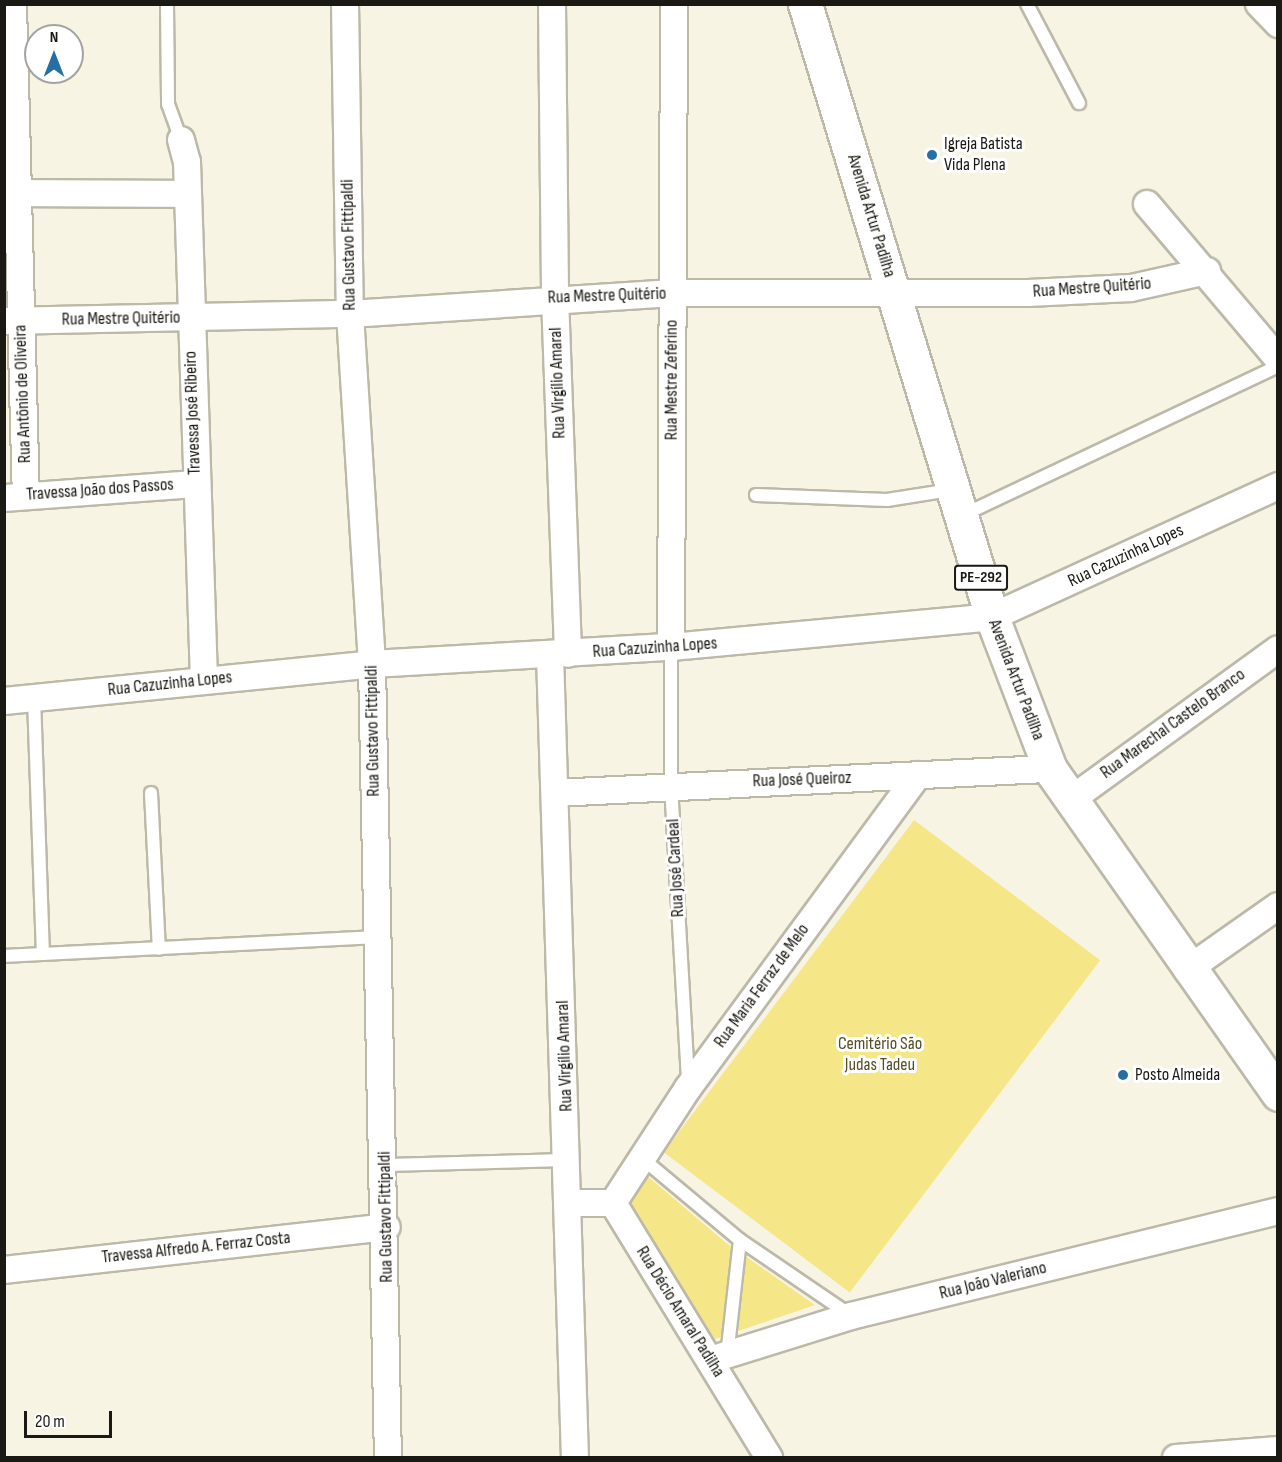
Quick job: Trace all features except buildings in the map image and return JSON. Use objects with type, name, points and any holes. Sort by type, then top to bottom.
[{"type":"main road","name":"Avenida Artur Padilha","points":[[805,4],[959,502],[992,617],[1050,769],[1069,801],[1187,970],[1278,1094]]},
{"type":"street","name":"Rua Antônio de Oliveira","points":[[14,4],[18,193],[12,320],[15,497]]},
{"type":"street","name":"Rua Gustavo Fittipaldi","points":[[345,4],[350,314],[372,664],[377,937],[387,1227],[388,1458]]},
{"type":"street","name":"Rua Virgílio Amaral","points":[[552,4],[559,655],[555,794],[569,1160],[575,1458]]},
{"type":"street","name":"Rua Mestre Zeferino","points":[[671,647],[674,4]]},
{"type":"street","points":[[1259,4],[1278,24]]},
{"type":"street","name":"Travessa José Ribeiro","points":[[181,140],[188,194],[195,484],[204,681]]},
{"type":"street","points":[[18,193],[188,194]]},
{"type":"street","points":[[1147,204],[1207,271],[1278,359]]},
{"type":"street","name":"Rua Mestre Quitério","points":[[12,320],[350,314],[555,297],[673,293],[893,290],[1028,293],[1131,288],[1207,271]]},
{"type":"street","name":"Travessa João dos Passos","points":[[15,497],[195,484]]},
{"type":"street","name":"Rua Cazuzinha Lopes","points":[[4,700],[372,664],[671,647],[992,617],[1278,486]]},
{"type":"street","name":"Rua Marechal Castelo Branco","points":[[1069,801],[1278,649]]},
{"type":"street","name":"Rua José Queiroz","points":[[555,794],[671,785],[1050,769]]},
{"type":"street","name":"Rua Maria Ferraz de Melo","points":[[613,1203],[688,1088],[918,775]]},
{"type":"street","points":[[1187,970],[1278,906]]},
{"type":"street","points":[[570,1203],[613,1203]]},
{"type":"street","name":"Rua Décio Amaral Padilha","points":[[613,1203],[719,1357],[769,1458]]},
{"type":"street","name":"Rua João Valeriano","points":[[719,1357],[851,1316],[1278,1211]]},
{"type":"street","name":"Travessa Alfredo A. Ferraz Costa","points":[[4,1270],[387,1227]]},
{"type":"street","points":[[1176,1458],[1278,1450]]},
{"type":"lane","name":"Travessa José Ribeiro","points":[[167,4],[168,104],[181,140]]},
{"type":"lane","points":[[1027,4],[1079,103]]},
{"type":"lane","points":[[756,495],[959,502],[1278,366]]},
{"type":"lane","name":"Rua José Cardeal","points":[[671,647],[671,785],[688,1088]]},
{"type":"lane","points":[[34,698],[43,954]]},
{"type":"lane","points":[[151,793],[159,949]]},
{"type":"lane","points":[[4,956],[377,937]]},
{"type":"lane","points":[[643,1159],[740,1240],[851,1316]]},
{"type":"lane","points":[[385,1165],[569,1160]]},
{"type":"lane","points":[[719,1357],[740,1240]]},
{"type":"green space","name":"Cemitério São Judas Tadeu","points":[[914,820],[1100,960],[850,1292],[664,1152]]},
{"type":"green space","points":[[645,1174],[725,1242],[815,1305],[715,1339],[626,1202]]},
{"type":"place","name":"Igreja Batista Vida Plena","points":[[932,155]]},
{"type":"place","name":"Posto Almeida","points":[[1123,1075]]}]
